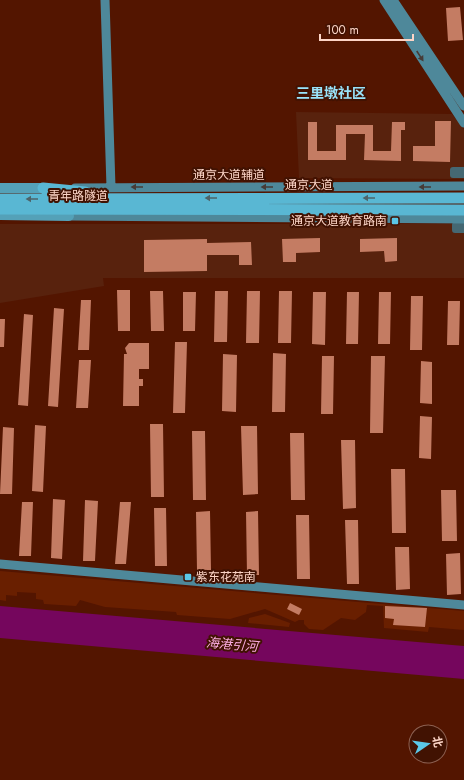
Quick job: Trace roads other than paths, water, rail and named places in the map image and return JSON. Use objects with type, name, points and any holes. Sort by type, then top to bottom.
[{"type":"highway","points":[[43,188],[156,204]]},
{"type":"highway","name":"通京大道","points":[[156,204],[464,198]]},
{"type":"highway","name":"青年路隧道","points":[[0,199],[156,204]]},
{"type":"highway","points":[[69,216],[156,204]]},
{"type":"highway","name":"通京大道","points":[[156,204],[464,210]]},
{"type":"highway","name":"青年路隧道","points":[[0,209],[156,204]]},
{"type":"main road","points":[[0,188],[43,188]]},
{"type":"main road","points":[[0,215],[69,216]]},
{"type":"street","points":[[105,0],[111,187]]},
{"type":"street","points":[[384,0],[464,124]]},
{"type":"street","points":[[393,0],[464,106]]},
{"type":"street","points":[[464,170],[453,170],[453,175],[464,175]]},
{"type":"street","name":"通京大道辅道","points":[[43,188],[464,186]]},
{"type":"street","points":[[69,216],[464,219]]},
{"type":"street","points":[[464,224],[455,225],[455,230],[464,230]]},
{"type":"street","points":[[0,564],[464,605]]},
{"type":"water","name":"海港引河","points":[[0,606],[464,646],[464,679],[0,638]]},
{"type":"place","name":"通京大道教育路南","points":[[395,221]]},
{"type":"place","name":"紫东花苑南","points":[[188,577]]},
{"type":"district","name":"三里墩社区","points":[[331,93]]}]
